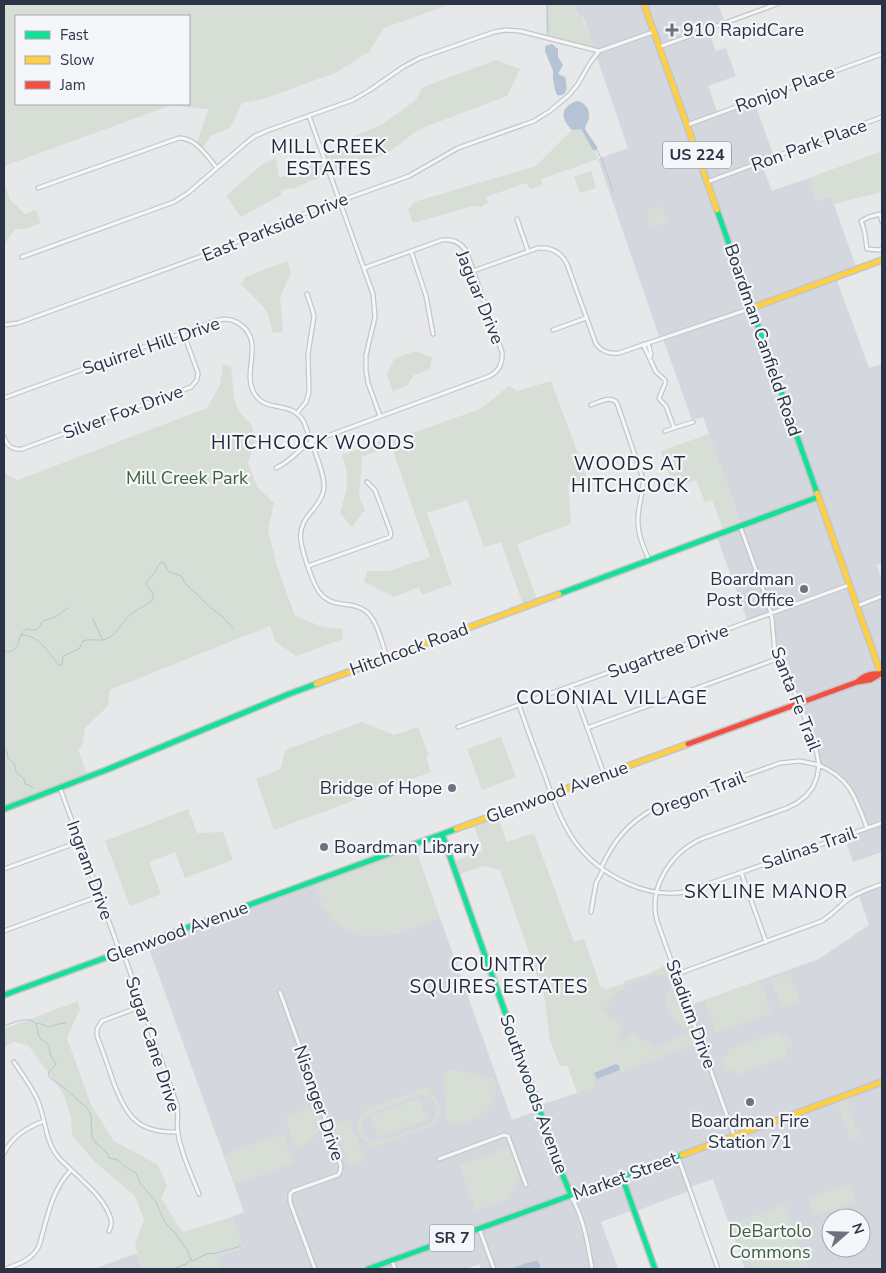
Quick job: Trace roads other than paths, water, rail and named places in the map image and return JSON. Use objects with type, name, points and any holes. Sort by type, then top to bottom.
[{"type":"street","name":"Boardman Canfield Road","points":[[644,4],[882,674]]},
{"type":"street","points":[[659,47],[777,4]]},
{"type":"street","points":[[22,257],[174,202],[188,194],[255,136],[359,97],[403,67],[420,58],[494,32],[506,30],[599,51],[654,32]]},
{"type":"street","name":"East Parkside Drive","points":[[4,325],[18,323],[213,252],[298,216],[409,176],[458,148],[524,125],[558,106],[578,84],[599,51]]},
{"type":"street","name":"Ronjoy Place","points":[[687,125],[882,54]]},
{"type":"street","points":[[309,116],[373,294],[374,324],[366,356],[366,371],[368,383],[380,416]]},
{"type":"street","name":"Ron Park Place","points":[[707,182],[882,117]]},
{"type":"street","points":[[38,188],[179,138],[185,138],[194,143],[217,168]]},
{"type":"street","points":[[882,222],[880,214],[861,221],[866,234],[867,249],[881,249],[882,256]]},
{"type":"street","points":[[517,219],[528,251]]},
{"type":"street","name":"Jaguar Drive","points":[[311,442],[490,376],[499,369],[502,360],[502,352],[474,271],[465,250],[460,244],[454,241],[442,240],[364,268]]},
{"type":"street","points":[[474,271],[539,248],[554,250],[562,256],[567,264],[596,344],[605,352],[616,353],[752,308],[882,260]]},
{"type":"street","points":[[411,252],[426,296],[433,334]]},
{"type":"street","points":[[307,294],[314,316],[308,354],[309,392],[306,402],[297,413],[304,422],[323,477],[324,486],[320,500],[306,518],[301,530],[301,544],[316,588],[326,599],[335,603],[359,607],[370,616],[377,627],[387,657]]},
{"type":"street","points":[[553,330],[586,318]]},
{"type":"street","name":"Squirrel Hill Drive","points":[[4,398],[183,332],[220,320],[231,320],[243,326],[252,342],[250,381],[254,394],[266,404],[288,408],[297,413]]},
{"type":"street","name":"Silver Fox Drive","points":[[4,437],[5,442],[10,447],[22,449],[190,387],[197,380],[198,373],[183,332]]},
{"type":"street","points":[[648,343],[651,354],[650,358]]},
{"type":"street","points":[[643,344],[656,372],[665,380],[660,398],[666,406],[674,428]]},
{"type":"street","points":[[591,405],[610,399],[617,403],[643,479],[638,527],[649,560]]},
{"type":"street","points":[[665,431],[693,422]]},
{"type":"street","points":[[276,468],[291,460],[311,442]]},
{"type":"street","points":[[308,566],[390,537],[391,533],[374,490],[367,482]]},
{"type":"street","name":"Hitchcock Road","points":[[4,808],[106,770],[287,695],[818,497]]},
{"type":"street","name":"Santa Fe Trail","points":[[740,526],[771,613],[773,646],[777,659],[797,696],[816,750],[819,765],[836,774],[849,787],[867,828]]},
{"type":"street","name":"Sugartree Drive","points":[[458,727],[850,585]]},
{"type":"street","points":[[857,606],[882,596]]},
{"type":"street","points":[[587,728],[777,659]]},
{"type":"street","name":"Glenwood Avenue","points":[[4,995],[857,682],[861,683],[876,678],[882,674]]},
{"type":"street","points":[[572,686],[604,775]]},
{"type":"street","name":"Salinas Trail","points":[[519,705],[560,818],[570,834],[584,853],[602,869],[633,886],[670,894],[685,892],[882,823]]},
{"type":"street","name":"Oregon Trail","points":[[591,912],[596,883],[611,848],[622,833],[637,819],[655,808],[780,763],[800,761],[819,765]]},
{"type":"street","points":[[657,892],[666,869],[684,849],[701,839],[797,803],[813,787],[819,765]]},
{"type":"street","name":"Ingram Drive","points":[[60,788],[121,952]]},
{"type":"street","name":"Southwoods Avenue","points":[[442,834],[563,1176],[576,1204],[586,1233],[592,1269]]},
{"type":"street","points":[[4,869],[80,842]]},
{"type":"street","points":[[741,872],[766,942]]},
{"type":"street","points":[[677,977],[680,973],[822,921],[853,896],[882,884]]},
{"type":"street","name":"Stadium Drive","points":[[657,892],[656,915],[734,1136]]},
{"type":"street","points":[[4,931],[99,896]]},
{"type":"street","name":"Sugar Cane Drive","points":[[121,952],[177,1104],[177,1132],[199,1194]]},
{"type":"street","name":"Nisonger Drive","points":[[280,992],[341,1166],[338,1175],[290,1194],[290,1202],[315,1269]]},
{"type":"street","points":[[142,1006],[102,1021],[97,1028],[97,1036],[120,1099],[128,1113],[137,1122],[148,1128],[159,1132],[177,1132]]},
{"type":"street","points":[[14,1062],[36,1095],[52,1148],[104,1205],[112,1221],[109,1231]]},
{"type":"street","name":"Market Street","points":[[368,1269],[882,1082]]},
{"type":"street","points":[[4,1153],[10,1143],[20,1134],[28,1128],[44,1122]]},
{"type":"street","points":[[438,1159],[504,1135],[508,1136],[526,1185]]},
{"type":"street","points":[[678,1157],[718,1269]]},
{"type":"street","points":[[5,1269],[27,1260],[36,1251],[55,1193],[62,1180],[71,1170]]},
{"type":"street","points":[[622,1177],[655,1269]]},
{"type":"street","points":[[479,1228],[494,1269]]},
{"type":"street","points":[[392,1260],[395,1269]]},
{"type":"water","points":[[552,44],[558,49],[558,57],[563,65],[558,74],[565,77],[566,80],[566,90],[561,95],[557,95],[555,90],[553,71],[545,51],[545,46]]},
{"type":"water","points":[[577,101],[586,106],[589,118],[585,129],[597,150],[593,150],[581,129],[572,130],[565,121],[564,113],[567,106]]},
{"type":"water","points":[[616,1064],[620,1070],[597,1079],[594,1073]]},
{"type":"water","points":[[537,1260],[541,1269],[511,1269],[526,1263]]},
{"type":"waterway","points":[[547,4],[548,33]]},
{"type":"waterway","points":[[597,150],[613,191]]},
{"type":"waterway","points":[[21,635],[38,641],[59,665],[62,665],[63,656],[79,649],[83,641],[103,640],[110,637],[131,614],[151,602],[153,594],[146,584],[161,562],[165,564],[168,571],[181,576],[187,585],[233,628]]},
{"type":"waterway","points":[[4,649],[7,652],[12,651],[17,646],[25,630],[39,628],[43,621],[57,616],[68,608]]},
{"type":"waterway","points":[[93,619],[102,639]]},
{"type":"waterway","points":[[4,747],[8,758],[14,763],[16,772],[24,779],[25,784],[33,788]]},
{"type":"waterway","points":[[4,1026],[22,1020],[35,1023],[39,1037],[49,1046],[50,1054],[56,1064],[48,1075],[88,1109],[91,1116],[92,1137],[96,1143],[107,1153],[109,1158],[118,1160],[136,1173],[140,1183],[156,1202],[165,1223],[176,1234],[187,1250],[191,1260]]},
{"type":"waterway","points":[[36,1024],[39,1023],[48,1027],[66,1023]]},
{"type":"waterway","points":[[191,1260],[193,1261],[206,1254],[241,1246]]},
{"type":"waterway","points":[[173,1269],[186,1264],[190,1260]]},
{"type":"place","name":"910 RapidCare","points":[[672,30]]},
{"type":"place","name":"Boardman Post Office","points":[[804,589]]},
{"type":"place","name":"Bridge of Hope","points":[[452,788]]},
{"type":"place","name":"Boardman Library","points":[[324,847]]},
{"type":"place","name":"Boardman Fire Station 71","points":[[750,1102]]},
{"type":"district","name":"MILL CREEK ESTATES","points":[[329,158]]},
{"type":"district","name":"HITCHCOCK WOODS","points":[[313,443]]},
{"type":"district","name":"WOODS AT HITCHCOCK","points":[[630,475]]},
{"type":"district","name":"COLONIAL VILLAGE","points":[[612,698]]},
{"type":"district","name":"SKYLINE MANOR","points":[[766,892]]},
{"type":"district","name":"COUNTRY SQUIRES ESTATES","points":[[499,976]]},
{"type":"park label","name":"Mill Creek Park","points":[[187,478]]},
{"type":"park label","name":"DeBartolo Commons","points":[[770,1241]]}]
